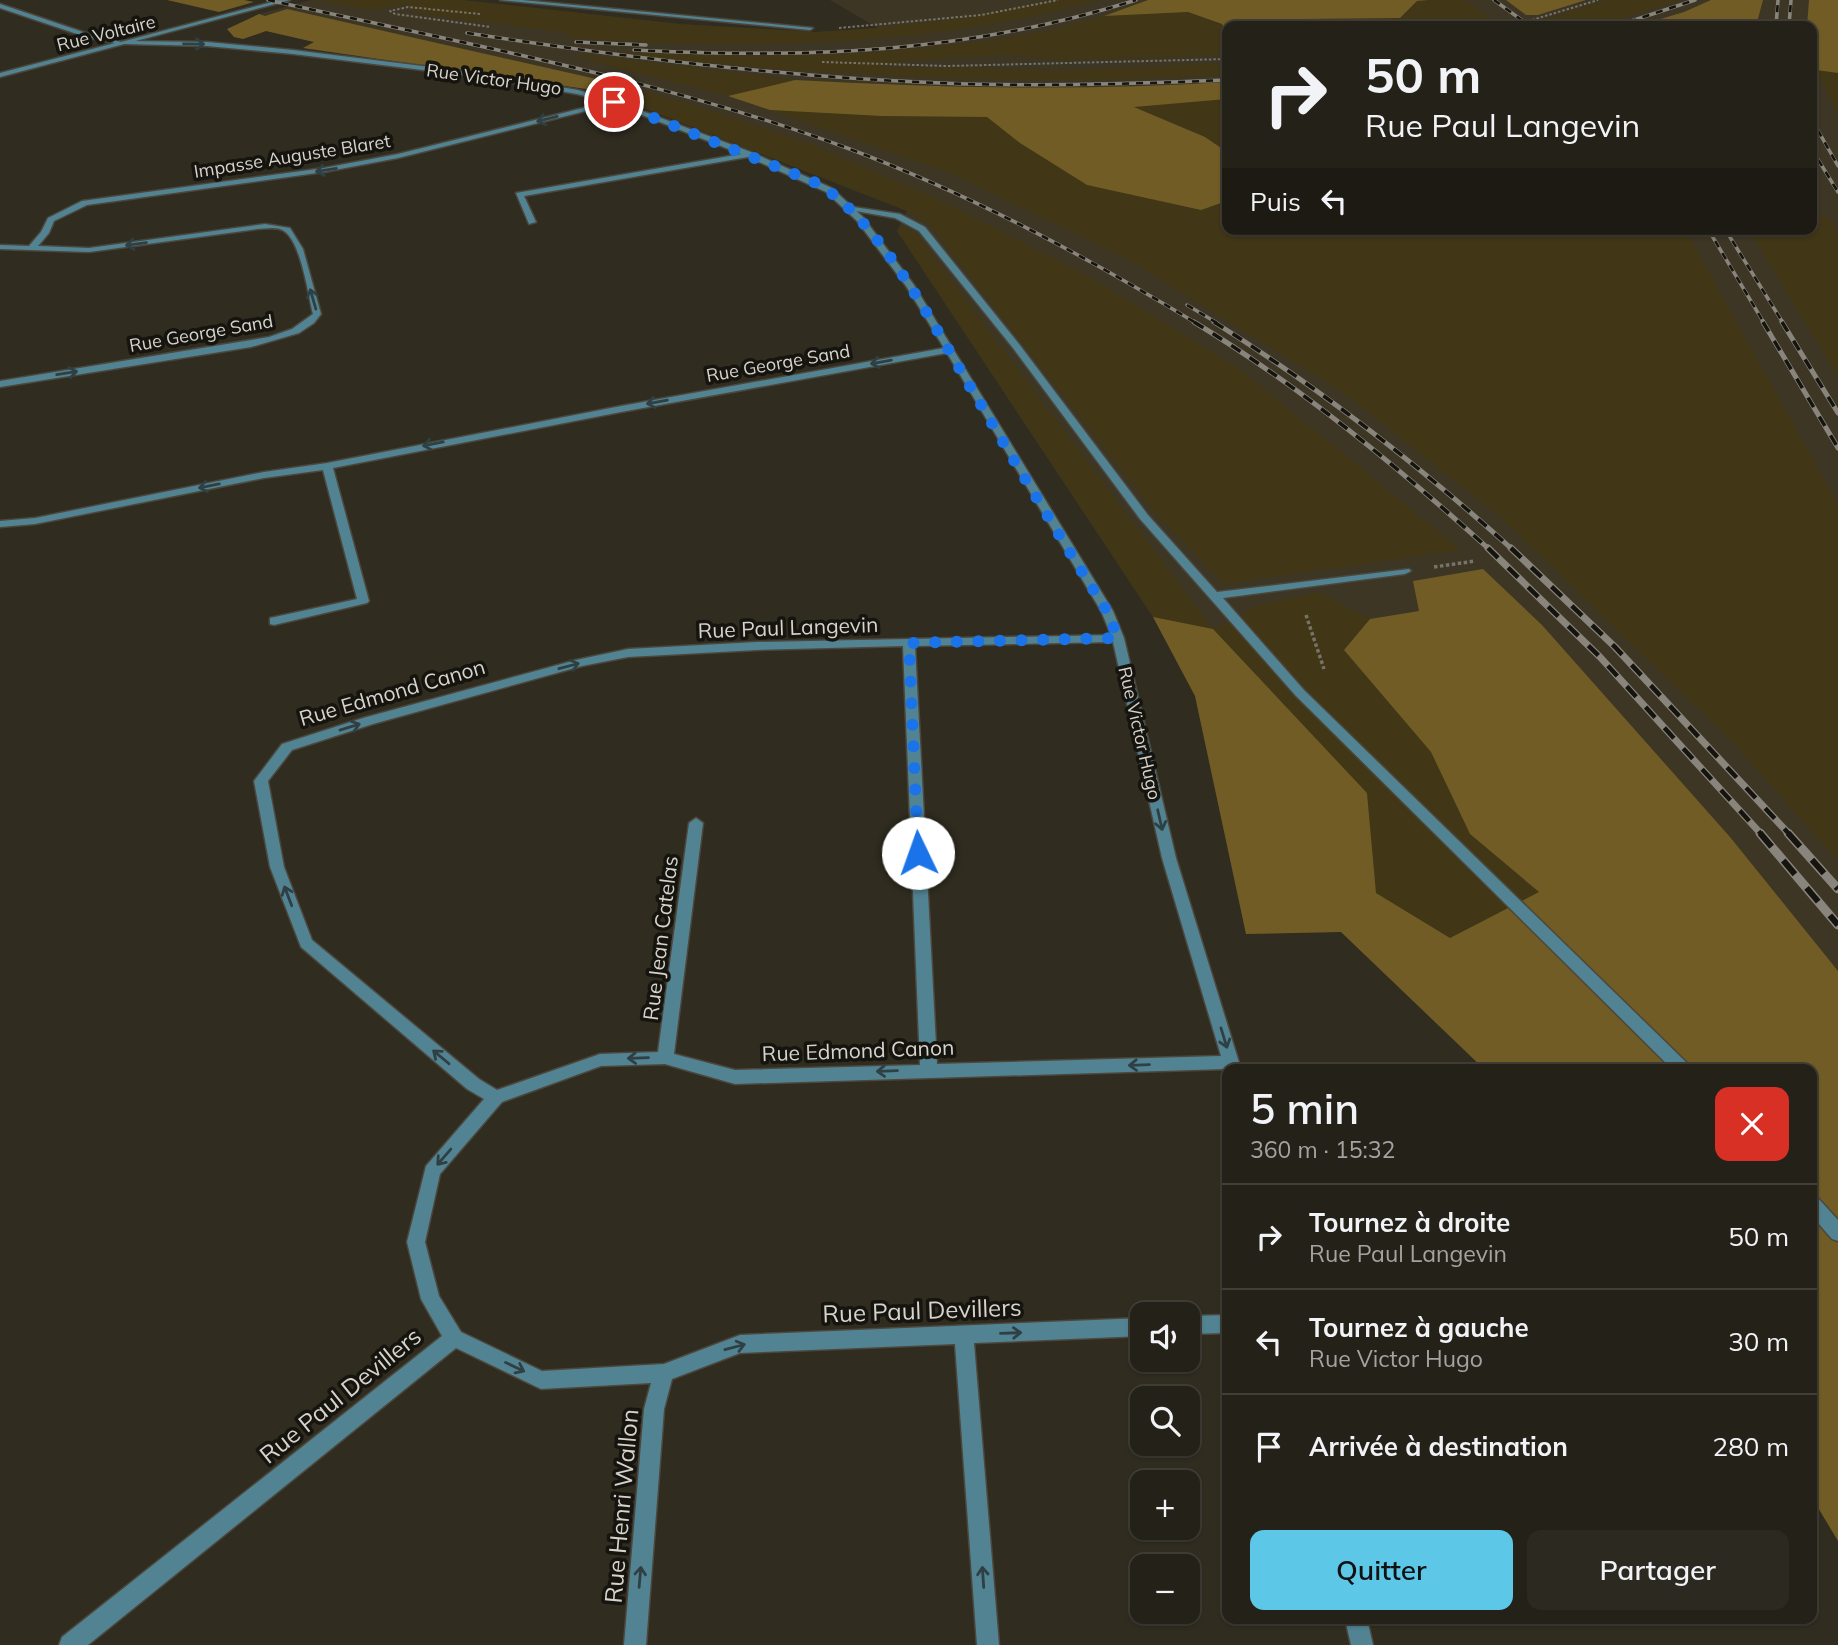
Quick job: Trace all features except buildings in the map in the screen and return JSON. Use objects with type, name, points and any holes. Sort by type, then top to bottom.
[{"type":"street","name":"Rue Voltaire","points":[[0,75],[287,0]]},
{"type":"street","points":[[503,0],[810,28]]},
{"type":"street","points":[[0,6],[88,36],[126,43]]},
{"type":"street","name":"Rue Victor Hugo","points":[[126,43],[207,44],[293,52],[546,86],[614,102],[748,155],[829,190],[850,208],[910,285],[1107,611],[1118,638],[1169,858],[1231,1064]]},
{"type":"street","name":"Impasse Auguste Blaret","points":[[32,248],[46,233],[51,220],[85,203],[324,170],[398,156],[614,102]]},
{"type":"street","points":[[532,222],[519,195],[748,155]]},
{"type":"street","points":[[850,208],[897,216],[922,229],[1016,346],[1144,517],[1300,693],[1677,1064]]},
{"type":"street","name":"Rue George Sand","points":[[0,247],[89,250],[257,227],[282,227],[290,233],[301,255],[317,314],[309,324],[290,334],[251,344],[0,384]]},
{"type":"street","name":"Rue George Sand","points":[[0,524],[35,521],[264,475],[327,466],[608,411],[948,350]]},
{"type":"street","points":[[274,621],[363,601],[327,466]]},
{"type":"street","points":[[1214,596],[1405,571]]},
{"type":"street","name":"Rue Paul Langevin","points":[[628,653],[757,646],[1118,638]]},
{"type":"street","points":[[909,643],[929,1070]]},
{"type":"street","name":"Rue Edmond Canon","points":[[496,1097],[473,1084],[306,943],[277,867],[261,781],[286,747],[368,721],[580,663],[628,653]]},
{"type":"street","name":"Rue Jean Catelas","points":[[665,1058],[696,823]]},
{"type":"street","name":"Rue Edmond Canon","points":[[454,1338],[430,1299],[416,1242],[432,1171],[496,1097],[600,1059],[665,1058],[736,1077],[929,1070],[1222,1066]]},
{"type":"street","points":[[1817,1209],[1838,1233]]},
{"type":"street","points":[[1200,1325],[1222,1324]]},
{"type":"street","name":"Rue Paul Devillers","points":[[70,1645],[454,1338],[541,1380],[664,1373],[740,1344],[1130,1328]]},
{"type":"street","points":[[964,1335],[988,1645]]},
{"type":"street","name":"Rue Henri Wallon","points":[[635,1645],[654,1409],[664,1373]]},
{"type":"street","points":[[1357,1624],[1362,1645]]},
{"type":"path","points":[[810,28],[862,27],[981,15],[1058,0]]},
{"type":"path","points":[[1514,21],[1546,16],[1598,0]]},
{"type":"path","points":[[822,62],[975,65],[1222,59]]},
{"type":"path","points":[[1405,571],[1475,561]]},
{"type":"shaded area","points":[[167,0],[244,0],[254,2],[219,12]]},
{"type":"shaded area","points":[[311,0],[462,0],[680,24],[816,32],[878,28],[830,0],[1838,0],[1838,1541],[1817,1506],[1817,1064],[1479,1064],[1341,932],[1246,934],[1195,696],[1153,617],[897,231],[907,211],[600,91],[303,48],[314,42],[266,31],[243,39],[234,37],[227,29],[259,14]]},
{"type":"shaded area","points":[[312,0],[462,0],[680,24],[816,32],[952,19],[1054,0],[1100,0],[1035,16],[903,36],[836,42],[701,44],[567,38],[566,33],[411,12],[411,4],[373,10]]},
{"type":"shaded area","points":[[1148,0],[1429,0],[1417,1],[1400,18],[1222,21],[1222,24],[1188,12],[1104,16]]},
{"type":"shaded area","points":[[1465,0],[1494,20],[1301,21],[1400,18],[1418,1]]},
{"type":"shaded area","points":[[1506,0],[1586,0],[1538,15],[1526,15]]},
{"type":"shaded area","points":[[1608,0],[1681,0],[1614,21],[1537,21]]},
{"type":"shaded area","points":[[1711,0],[1763,0],[1757,21],[1654,21]]},
{"type":"shaded area","points":[[1809,0],[1838,0],[1838,73],[1817,70],[1817,21],[1807,21]]},
{"type":"shaded area","points":[[287,9],[623,85],[600,91],[303,48],[314,42],[266,31],[243,39],[234,37],[227,29],[259,14],[265,16]]},
{"type":"shaded area","points":[[1188,12],[1222,25],[1222,55],[1058,60],[1001,55],[903,61],[876,67],[1066,70],[1222,63],[1222,75],[1074,80],[922,77],[770,68],[618,54],[758,56],[859,53],[989,41],[1047,31],[1104,16]]},
{"type":"shaded area","points":[[582,54],[795,80],[728,96],[576,57]]},
{"type":"shaded area","points":[[1817,70],[1838,73],[1838,116],[1817,72]]},
{"type":"shaded area","points":[[795,80],[1011,87],[1119,87],[1222,82],[1222,99],[1134,107],[1205,137],[1222,149],[1222,203],[1201,210],[1087,185],[1020,143],[987,117],[882,116],[770,110],[728,96]]},
{"type":"shaded area","points":[[623,85],[697,106],[813,145],[933,197],[1076,269],[1239,368],[1461,550],[1224,584],[1156,514],[929,224],[907,211],[600,91]]},
{"type":"shaded area","points":[[1222,98],[1222,149],[1205,137],[1132,106]]},
{"type":"shaded area","points":[[770,110],[882,116],[987,117],[1020,143],[1087,185],[1201,210],[1222,203],[1222,235],[1688,235],[1838,504],[1838,861],[1734,744],[1500,517],[1342,392],[1127,259],[952,174]]},
{"type":"shaded area","points":[[1817,217],[1829,218],[1838,230],[1838,377],[1752,235],[1817,235]]},
{"type":"shaded area","points":[[900,226],[915,232],[1213,629],[1153,617],[897,231]]},
{"type":"shaded area","points":[[1483,569],[1542,625],[1730,837],[1838,971],[1838,1541],[1817,1506],[1817,1064],[1479,1064],[1341,932],[1246,934],[1195,696],[1153,617],[1213,629],[1367,793],[1376,893],[1450,938],[1539,892],[1470,834],[1431,752],[1344,650],[1370,619],[1419,611],[1413,581]]},
{"type":"shaded area","points":[[1319,592],[1370,619],[1344,650],[1431,752],[1470,834],[1539,892],[1450,938],[1375,893],[1367,793],[1213,629],[1261,604]]},
{"type":"railway","points":[[268,0],[633,82],[705,102],[847,148],[938,185],[1026,228],[1196,323]]},
{"type":"railway","points":[[634,50],[763,53],[888,48],[1011,31],[1073,18],[1136,0]]},
{"type":"railway","points":[[1494,0],[1523,21]]},
{"type":"railway","points":[[1631,21],[1695,0]]},
{"type":"railway","points":[[1776,21],[1778,0]]},
{"type":"railway","points":[[1789,21],[1791,0]]},
{"type":"railway","points":[[467,33],[703,65],[881,80],[1048,85],[1222,80]]},
{"type":"railway","points":[[576,42],[646,45]]},
{"type":"railway","points":[[1817,129],[1838,166]]},
{"type":"railway","points":[[1817,158],[1838,192]]},
{"type":"railway","points":[[1712,235],[1764,323]]},
{"type":"railway","points":[[1729,235],[1783,323]]},
{"type":"railway","points":[[1187,305],[1217,323]]},
{"type":"railway","points":[[1194,322],[1310,400],[1420,488],[1490,550]]},
{"type":"railway","points":[[1214,322],[1293,374],[1368,429],[1442,488],[1513,550]]},
{"type":"railway","points":[[1763,322],[1838,448]]},
{"type":"railway","points":[[1782,322],[1838,413]]},
{"type":"railway","points":[[1488,548],[1600,657],[1762,835]]},
{"type":"railway","points":[[1511,548],[1615,647],[1790,835]]},
{"type":"railway","points":[[1760,833],[1838,925]]},
{"type":"railway","points":[[1788,833],[1838,889]]},
{"type":"route","points":[[614,102],[812,181],[829,190],[850,208],[910,285],[1107,611],[1118,638],[909,643],[918,853]]}]
